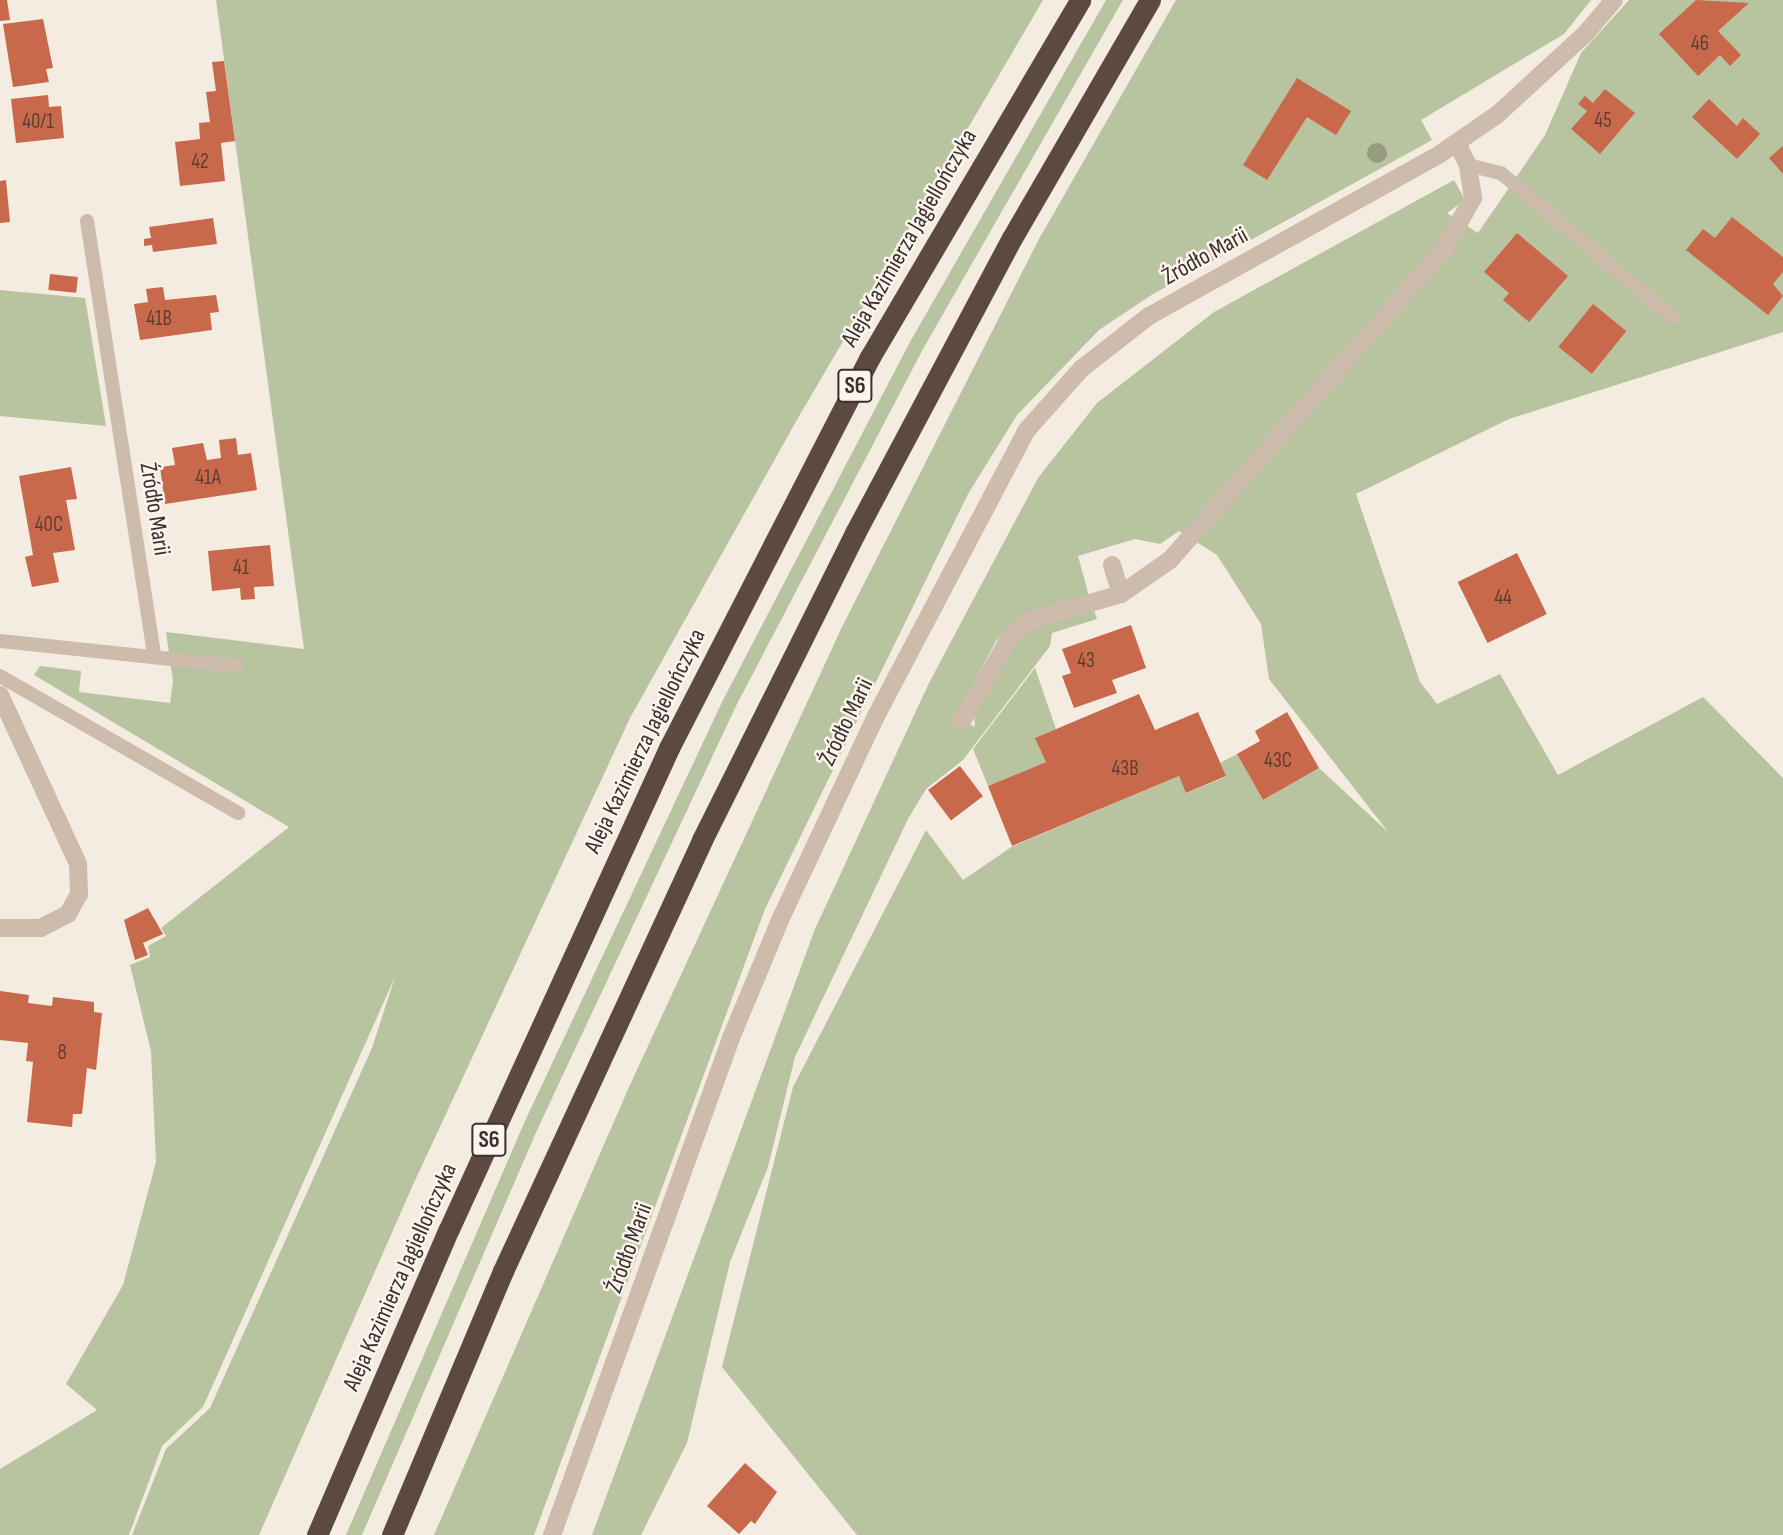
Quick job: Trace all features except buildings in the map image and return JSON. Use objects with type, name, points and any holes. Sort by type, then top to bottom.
[{"type":"highway","name":"Aleja Kazimierza Jagiellończyka","points":[[317,1535],[449,1229],[669,748],[870,357],[1080,0]]},
{"type":"highway","points":[[392,1535],[503,1271],[702,840],[987,285],[1150,0]]},
{"type":"street","name":"Źródło Marii","points":[[552,1535],[731,1038],[780,920],[876,716],[1020,441],[1081,369],[1149,316],[1457,143],[1546,72],[1614,0]]},
{"type":"street","points":[[962,721],[1013,632],[1032,620],[1121,594],[1154,575],[1211,517],[1444,249],[1473,198],[1468,165],[1457,143]]},
{"type":"street","points":[[1112,565],[1121,594]]},
{"type":"street","points":[[0,695],[78,864],[79,894],[68,914],[41,928],[0,928]]},
{"type":"lane","points":[[1468,165],[1501,173],[1673,318]]},
{"type":"lane","name":"Źródło Marii","points":[[87,221],[154,653]]},
{"type":"lane","points":[[0,641],[154,653],[238,666]]},
{"type":"lane","points":[[0,676],[238,813]]},
{"type":"green space","points":[[216,0],[1043,0],[798,418],[630,718],[412,1187],[259,1535],[132,1535],[166,1449],[210,1408],[372,1048],[395,977],[203,1407],[162,1446],[129,1535],[0,1535],[0,1469],[97,1410],[66,1384],[123,1285],[156,1162],[151,1051],[130,965],[150,957],[148,946],[166,936],[161,928],[289,827],[34,675],[40,666],[81,671],[79,692],[170,703],[173,681],[166,632],[304,649]]},
{"type":"green space","points":[[1106,0],[1123,0],[923,349],[736,706],[538,1128],[362,1535],[346,1535],[525,1121],[723,700],[910,342]]},
{"type":"green space","points":[[1176,0],[1591,0],[1564,34],[1421,120],[1432,140],[1153,294],[1099,330],[1017,415],[968,494],[765,909],[534,1535],[434,1535],[629,1087],[842,627],[1039,239]]},
{"type":"green space","points":[[1629,0],[1783,0],[1783,332],[1509,419],[1356,494],[1420,682],[1437,704],[1500,674],[1558,775],[1703,697],[1783,778],[1783,1535],[857,1535],[722,1367],[793,1087],[926,830],[963,880],[1013,846],[1179,776],[1187,793],[1225,777],[1220,763],[1237,754],[1263,800],[1319,768],[1389,833],[1269,679],[1261,624],[1217,555],[1179,531],[1160,544],[1135,539],[1078,556],[1089,596],[1010,625],[996,641],[956,717],[975,727],[974,715],[1014,640],[1030,629],[1094,610],[1097,619],[1052,633],[1050,646],[963,760],[926,789],[908,819],[795,1057],[768,1167],[730,1262],[687,1443],[641,1535],[592,1535],[815,929],[929,683],[1038,478],[1097,403],[1214,312],[1454,180],[1465,200],[1447,213],[1478,233],[1545,135],[1581,53]]},
{"type":"green space","points":[[0,290],[85,298],[106,426],[0,416]]},
{"type":"green space","points":[[1035,668],[1056,729],[1036,738],[1046,762],[988,786],[973,749]]}]
